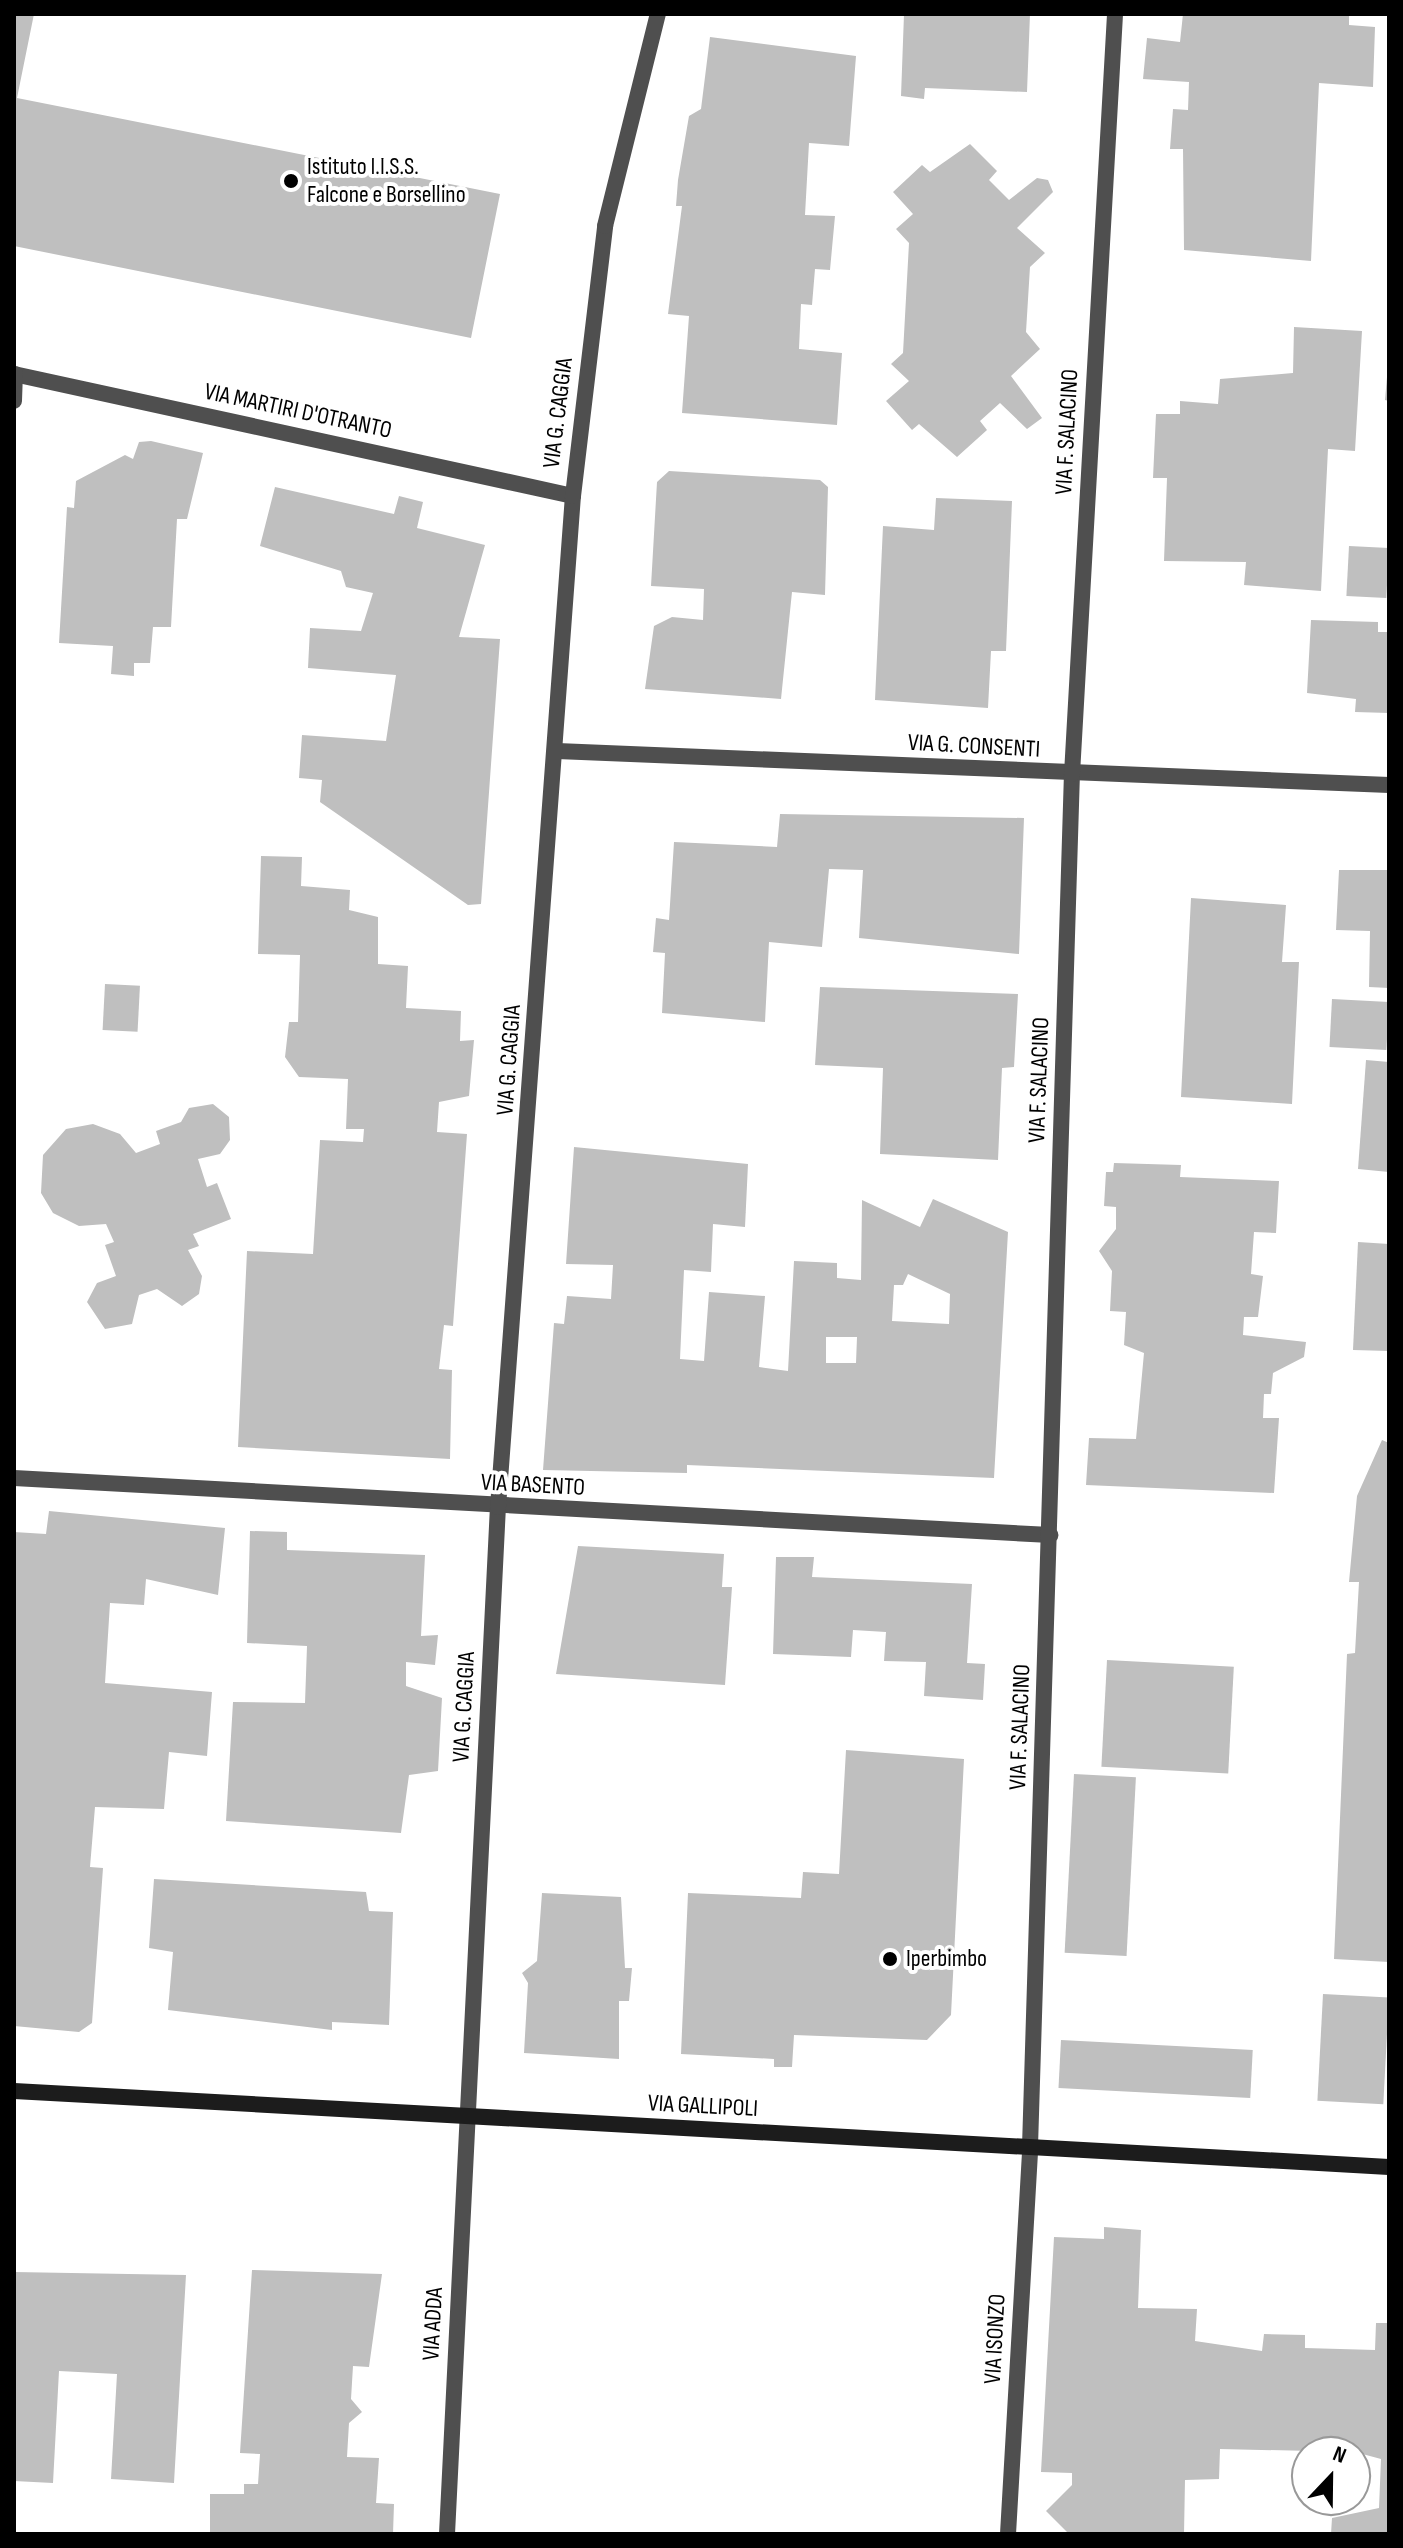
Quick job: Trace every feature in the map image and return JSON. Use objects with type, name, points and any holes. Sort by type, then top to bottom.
[{"type":"main road","name":"VIA GALLIPOLI","points":[[14,2091],[1389,2167]]},
{"type":"street","name":"VIA G. CAGGIA","points":[[468,2117],[498,1507],[557,751],[573,496],[605,226],[658,14]]},
{"type":"street","name":"VIA F. SALACINO","points":[[1030,2147],[1072,774],[1115,14]]},
{"type":"street","name":"VIA MARTIRI D'OTRANTO","points":[[14,374],[573,496]]},
{"type":"street","points":[[14,374],[14,401]]},
{"type":"street","name":"VIA G. CONSENTI","points":[[557,751],[1389,785]]},
{"type":"street","name":"VIA BASENTO","points":[[14,1478],[1050,1535]]},
{"type":"street","name":"VIA ADDA","points":[[447,2534],[468,2117]]},
{"type":"street","name":"VIA ISONZO","points":[[1008,2534],[1030,2147]]},
{"type":"building","points":[[14,14],[34,14],[17,98],[500,194],[471,338],[14,246]]},
{"type":"building","points":[[904,14],[1030,14],[1027,92],[925,88],[924,99],[901,96]]},
{"type":"building","points":[[1183,14],[1349,14],[1349,25],[1375,27],[1373,87],[1319,83],[1311,261],[1184,250],[1183,149],[1170,149],[1173,109],[1188,110],[1189,82],[1143,79],[1147,38],[1180,42]]},
{"type":"building","points":[[710,37],[856,56],[849,146],[809,143],[805,215],[835,216],[830,270],[815,269],[812,305],[801,304],[799,349],[842,353],[837,425],[682,413],[689,316],[668,314],[682,206],[676,206],[689,116],[701,109]]},
{"type":"building","points":[[970,144],[997,171],[989,180],[1009,200],[1037,178],[1048,180],[1053,192],[1017,228],[1045,253],[1030,267],[1026,332],[1040,349],[1011,376],[1042,418],[1027,429],[1000,403],[980,421],[987,430],[957,457],[919,424],[912,430],[886,401],[909,381],[891,364],[903,353],[909,243],[896,229],[913,214],[893,192],[922,165],[930,172]]},
{"type":"building","points":[[1294,327],[1362,331],[1355,451],[1328,449],[1321,591],[1244,585],[1246,562],[1164,561],[1167,478],[1153,478],[1156,414],[1180,414],[1180,401],[1218,404],[1220,379],[1293,373]]},
{"type":"building","points":[[1389,377],[1389,401],[1385,400]]},
{"type":"building","points":[[151,441],[203,453],[187,519],[177,519],[171,627],[153,627],[150,663],[134,663],[134,676],[111,674],[113,646],[59,643],[67,507],[74,508],[76,481],[125,455],[133,459],[139,442]]},
{"type":"building","points":[[669,471],[820,480],[828,487],[825,595],[792,592],[781,699],[645,689],[654,626],[672,617],[703,620],[704,589],[651,586],[657,482]]},
{"type":"building","points":[[275,487],[394,514],[399,496],[423,502],[417,528],[485,545],[459,637],[500,639],[481,904],[468,905],[320,802],[322,780],[299,778],[302,735],[386,741],[396,675],[308,668],[310,628],[361,631],[373,593],[346,587],[341,571],[260,546]]},
{"type":"building","points":[[936,498],[1012,501],[1006,651],[991,651],[988,708],[875,700],[883,526],[934,530]]},
{"type":"building","points":[[1349,546],[1389,548],[1386,598],[1346,596]]},
{"type":"building","points":[[1311,620],[1378,622],[1378,632],[1389,632],[1389,713],[1355,712],[1356,699],[1307,693]]},
{"type":"building","points":[[780,814],[1024,818],[1019,954],[859,938],[863,870],[829,869],[822,947],[769,942],[765,1022],[662,1013],[665,953],[653,952],[656,918],[669,920],[674,842],[777,847]]},
{"type":"building","points":[[261,856],[302,857],[301,886],[350,890],[349,910],[378,917],[378,964],[408,966],[406,1008],[461,1011],[460,1041],[474,1040],[469,1096],[439,1102],[437,1132],[467,1134],[453,1326],[444,1325],[439,1369],[452,1370],[450,1459],[238,1447],[247,1251],[313,1254],[320,1140],[363,1142],[364,1129],[346,1129],[348,1079],[299,1077],[285,1057],[289,1022],[298,1022],[300,955],[258,954]]},
{"type":"building","points":[[1339,870],[1389,870],[1389,988],[1369,987],[1370,931],[1336,930]]},
{"type":"building","points":[[1191,898],[1286,905],[1282,962],[1299,962],[1292,1104],[1181,1097]]},
{"type":"building","points":[[105,984],[140,986],[138,1032],[103,1030]]},
{"type":"building","points":[[820,987],[1018,994],[1014,1067],[1002,1068],[998,1160],[880,1154],[883,1068],[815,1065]]},
{"type":"building","points":[[1332,999],[1389,1002],[1386,1050],[1329,1047]]},
{"type":"building","points":[[1366,1060],[1389,1062],[1389,1172],[1358,1169]]},
{"type":"building","points":[[213,1104],[229,1117],[230,1140],[220,1154],[198,1159],[207,1187],[217,1183],[231,1219],[193,1234],[199,1246],[188,1250],[202,1276],[199,1294],[182,1306],[157,1289],[139,1295],[132,1324],[105,1329],[87,1302],[97,1283],[116,1276],[105,1245],[114,1242],[106,1224],[79,1226],[53,1213],[41,1193],[43,1155],[66,1129],[93,1124],[120,1134],[136,1153],[160,1144],[156,1131],[181,1122],[189,1108]]},
{"type":"building","points":[[574,1147],[748,1164],[745,1227],[713,1224],[711,1272],[684,1270],[680,1359],[704,1361],[709,1292],[765,1296],[759,1367],[788,1371],[794,1261],[837,1263],[837,1278],[861,1280],[862,1200],[920,1227],[933,1199],[1008,1232],[994,1478],[687,1465],[687,1473],[543,1470],[554,1323],[564,1324],[567,1296],[611,1299],[613,1265],[566,1264]],"holes":[[[908,1274],[950,1294],[949,1324],[892,1321],[894,1285],[903,1285]],[[826,1337],[857,1337],[856,1363],[826,1363]]]},
{"type":"building","points":[[1114,1163],[1181,1165],[1180,1177],[1279,1181],[1276,1233],[1254,1232],[1251,1274],[1263,1276],[1258,1317],[1244,1317],[1243,1335],[1306,1342],[1304,1357],[1273,1373],[1271,1394],[1264,1394],[1263,1418],[1279,1418],[1274,1493],[1086,1485],[1089,1438],[1136,1439],[1144,1353],[1124,1345],[1126,1312],[1110,1311],[1112,1271],[1099,1251],[1116,1229],[1116,1207],[1104,1206],[1106,1172],[1113,1172]]},
{"type":"building","points":[[1358,1242],[1389,1244],[1389,1351],[1353,1350]]},
{"type":"building","points":[[1382,1440],[1389,1443],[1389,1962],[1334,1959],[1347,1654],[1355,1653],[1359,1582],[1349,1582],[1357,1496]]},
{"type":"building","points":[[49,1511],[225,1528],[218,1595],[146,1579],[144,1605],[110,1603],[105,1683],[212,1692],[207,1756],[169,1752],[164,1809],[95,1807],[90,1867],[103,1868],[92,2023],[79,2032],[14,2026],[14,1532],[46,1534]]},
{"type":"building","points":[[250,1531],[287,1532],[287,1550],[425,1555],[421,1636],[438,1635],[435,1665],[406,1662],[406,1686],[442,1698],[438,1771],[409,1775],[401,1833],[226,1821],[233,1702],[305,1703],[307,1646],[247,1643]]},
{"type":"building","points":[[578,1546],[724,1554],[722,1587],[732,1587],[725,1685],[556,1674]]},
{"type":"building","points":[[776,1557],[814,1557],[812,1577],[972,1584],[967,1663],[985,1664],[983,1700],[924,1696],[926,1662],[884,1661],[886,1632],[853,1630],[851,1657],[773,1654]]},
{"type":"building","points":[[1107,1660],[1234,1667],[1228,1774],[1101,1767]]},
{"type":"building","points":[[846,1750],[964,1759],[951,2015],[927,2040],[794,2035],[792,2067],[774,2067],[774,2059],[681,2054],[688,1893],[801,1898],[803,1872],[839,1874]]},
{"type":"building","points":[[1074,1774],[1136,1777],[1127,1956],[1065,1953]]},
{"type":"building","points":[[154,1879],[366,1892],[369,1911],[393,1912],[389,2025],[332,2022],[332,2030],[168,2010],[173,1952],[149,1948]]},
{"type":"building","points":[[542,1893],[621,1897],[625,1968],[632,1968],[629,2001],[619,2001],[619,2059],[524,2053],[528,1983],[522,1973],[537,1961]]},
{"type":"building","points":[[1323,1994],[1389,1997],[1383,2104],[1317,2101]]},
{"type":"building","points":[[1061,2040],[1253,2050],[1250,2098],[1058,2088]]},
{"type":"building","points":[[1104,2227],[1141,2230],[1138,2308],[1197,2309],[1195,2341],[1262,2351],[1264,2334],[1305,2335],[1305,2348],[1375,2350],[1376,2323],[1389,2323],[1389,2534],[1331,2534],[1332,2518],[1371,2516],[1371,2510],[1379,2508],[1381,2459],[1371,2456],[1371,2436],[1291,2436],[1291,2451],[1220,2449],[1219,2479],[1185,2480],[1184,2534],[1069,2534],[1046,2511],[1072,2485],[1072,2473],[1041,2472],[1054,2237],[1104,2239]]},
{"type":"building","points":[[252,2270],[382,2274],[369,2367],[353,2366],[351,2399],[362,2412],[349,2423],[347,2457],[379,2458],[376,2503],[394,2504],[393,2534],[210,2534],[210,2494],[244,2494],[244,2484],[258,2484],[260,2454],[240,2453]]},
{"type":"building","points":[[14,2272],[186,2275],[174,2483],[111,2479],[117,2374],[59,2371],[53,2483],[14,2481]]},
{"type":"place","name":"Istituto I.I.S.S. Falcone e Borsellino","points":[[291,181]]},
{"type":"place","name":"Iperbimbo","points":[[890,1959]]}]
